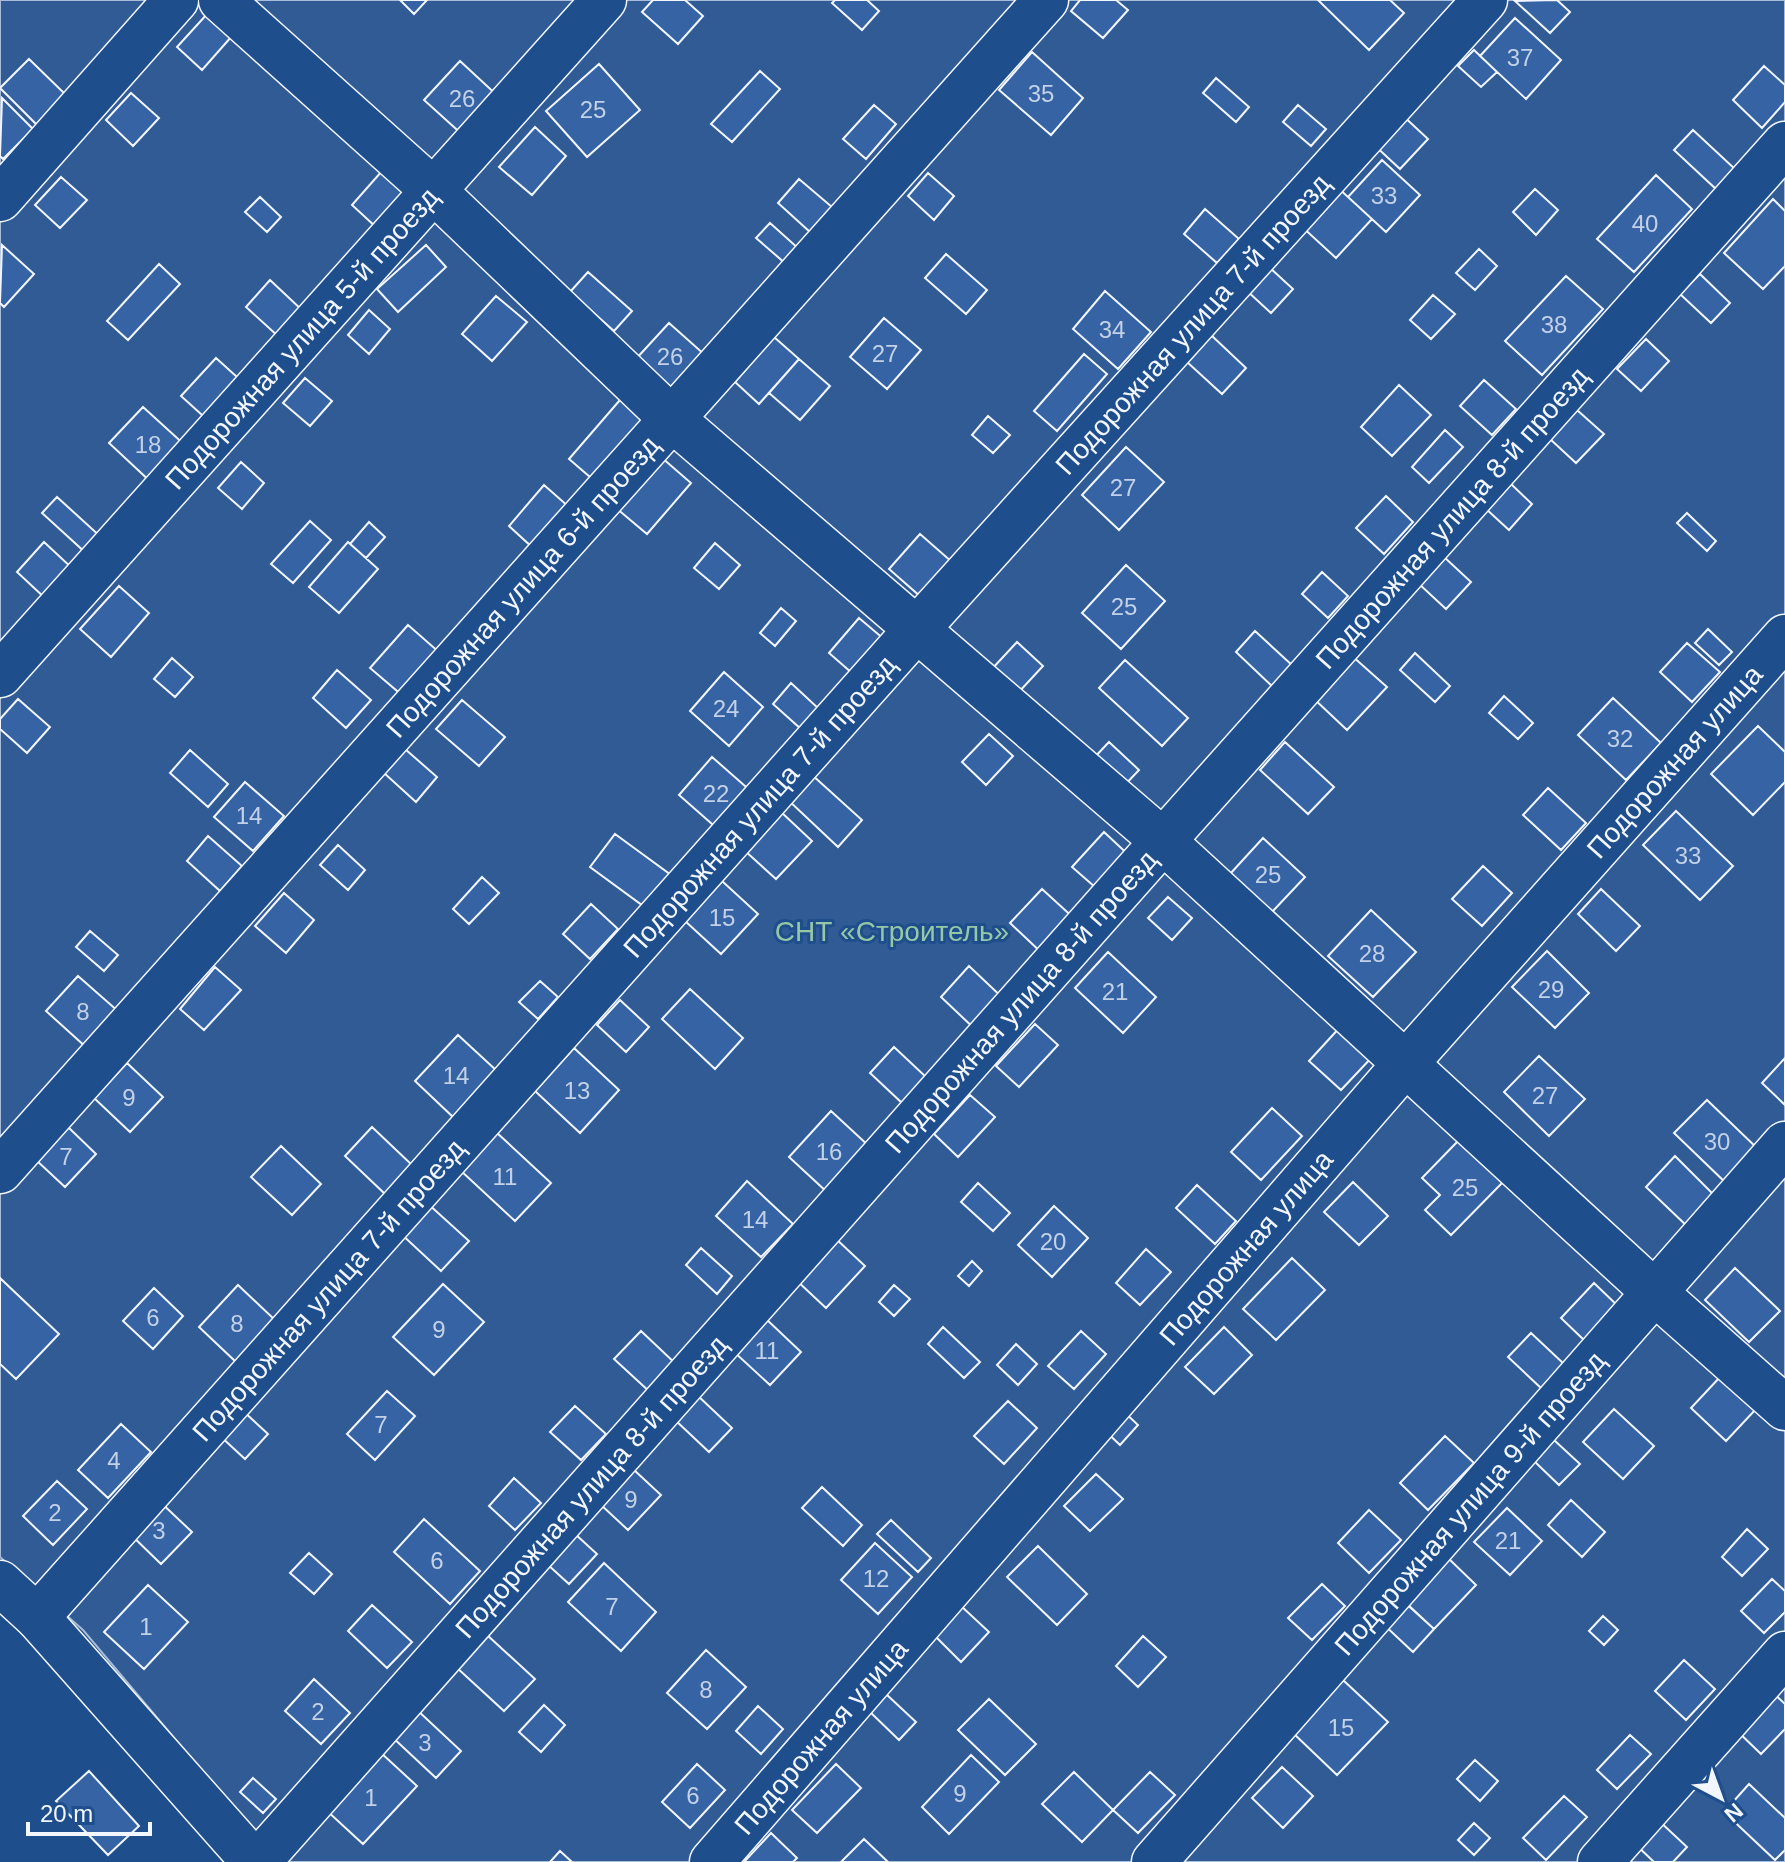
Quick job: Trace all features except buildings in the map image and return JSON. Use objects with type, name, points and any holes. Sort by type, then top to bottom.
[{"type":"street","points":[[0,199],[176,0]]},
{"type":"street","points":[[221,0],[434,191],[671,418],[1163,841],[1653,1291],[1785,1408]]},
{"type":"street","name":"Подорожная улица 5-й проезд","points":[[0,675],[604,0]]},
{"type":"street","name":"Подорожная улица 6-й проезд","points":[[0,1171],[1046,0]]},
{"type":"street","name":"Подорожная улица 7-й проезд","points":[[37,1617],[917,629],[1485,0]]},
{"type":"street","name":"Подорожная улица 8-й проезд","points":[[256,1862],[1785,144]]},
{"type":"street","name":"Подорожная улица","points":[[712,1862],[1406,1063],[1785,637]]},
{"type":"street","name":"Подорожная улица 9-й проезд","points":[[1154,1862],[1785,1144]]},
{"type":"street","points":[[0,1583],[37,1617],[256,1862]]},
{"type":"street","points":[[1600,1862],[1785,1654]]},
{"type":"shaded area","name":"СНТ «Строитель»","points":[[0,0],[1785,0],[1785,1862],[279,1862],[83,1630],[0,1557]]}]
